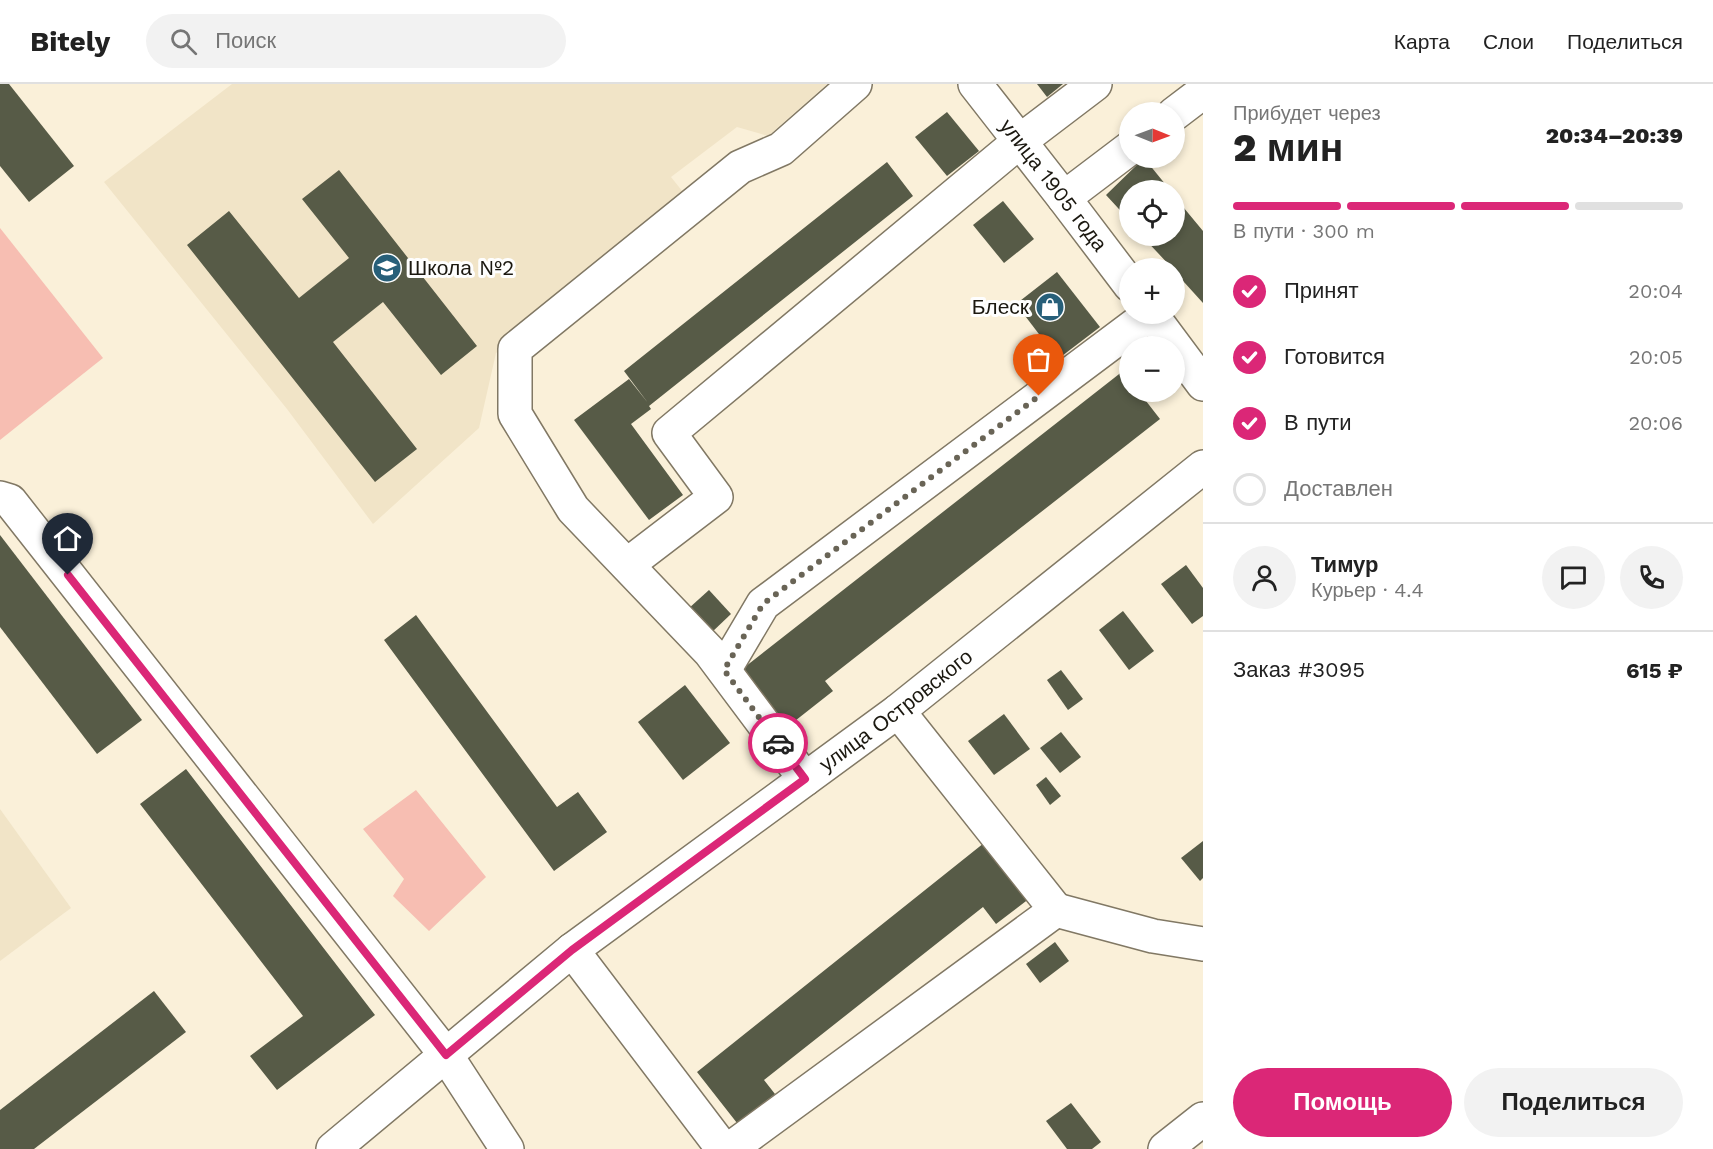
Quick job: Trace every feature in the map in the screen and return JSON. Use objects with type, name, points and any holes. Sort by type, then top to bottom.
[{"type":"street","points":[[805,779],[710,652],[573,509],[515,414],[515,349],[740,167],[781,148],[855,84]]},
{"type":"street","name":"улица 1905 года","points":[[975,84],[1119,270]]},
{"type":"street","points":[[627,565],[716,497],[669,433],[1020,141],[1095,84]]},
{"type":"street","points":[[1185,106],[1203,92]]},
{"type":"street","points":[[1064,198],[1119,156]]},
{"type":"street","points":[[724,670],[763,604],[1137,324]]},
{"type":"street","points":[[1158,324],[1203,384]]},
{"type":"street","name":"улица Островского","points":[[333,1149],[572,950],[898,711],[1203,467]]},
{"type":"street","points":[[0,498],[10,501],[446,1055],[507,1149]]},
{"type":"street","points":[[898,711],[1056,910],[1153,936],[1203,944]]},
{"type":"street","points":[[730,1149],[1056,910]]},
{"type":"street","points":[[572,950],[723,1149]]},
{"type":"street","points":[[1165,1149],[1203,1119]]},
{"type":"shaded area","name":"Школа №2","points":[[232,84],[827,84],[768,136],[737,127],[671,177],[687,197],[496,353],[479,428],[373,524],[287,409],[104,182]]},
{"type":"shaded area","points":[[0,228],[103,358],[0,440]]},
{"type":"shaded area","points":[[416,790],[486,877],[429,931],[393,896],[404,879],[363,829]]},
{"type":"shaded area","points":[[0,809],[71,908],[0,961]]},
{"type":"building","points":[[0,84],[9,84],[74,166],[29,202],[0,166]]},
{"type":"building","points":[[1037,84],[1063,84],[1047,97]]},
{"type":"building","points":[[947,112],[979,151],[947,176],[915,137]]},
{"type":"building","points":[[887,162],[913,196],[649,406],[651,409],[631,424],[683,495],[649,520],[574,420],[629,379],[648,403],[624,371]]},
{"type":"building","points":[[1134,168],[1152,168],[1162,180],[1121,180]]},
{"type":"building","points":[[339,170],[477,346],[441,375],[383,302],[333,342],[417,449],[375,482],[187,245],[229,211],[299,298],[349,258],[302,199]]},
{"type":"building","points":[[1119,182],[1119,209],[1106,195]]},
{"type":"building","points":[[1003,201],[1034,239],[1004,263],[973,225]]},
{"type":"building","points":[[1185,209],[1203,231],[1203,303],[1185,283],[1185,258],[1163,258],[1151,246],[1185,246]]},
{"type":"building","points":[[1057,272],[1100,327],[1058,359],[1016,304]]},
{"type":"building","points":[[1119,374],[1119,402],[1147,402],[1160,419],[825,681],[833,691],[786,728],[741,670]]},
{"type":"building","points":[[0,535],[142,720],[97,754],[0,627]]},
{"type":"building","points":[[1186,565],[1203,588],[1203,616],[1192,624],[1161,584]]},
{"type":"building","points":[[709,590],[731,614],[710,634],[688,609]]},
{"type":"building","points":[[1123,611],[1154,651],[1129,670],[1099,630]]},
{"type":"building","points":[[416,615],[557,807],[578,792],[607,832],[554,871],[384,640]]},
{"type":"building","points":[[1061,670],[1083,699],[1068,710],[1047,680]]},
{"type":"building","points":[[685,685],[730,743],[683,780],[638,722]]},
{"type":"building","points":[[1004,714],[1030,749],[994,775],[968,741]]},
{"type":"building","points":[[1061,732],[1081,757],[1060,773],[1040,748]]},
{"type":"building","points":[[186,769],[375,1015],[277,1090],[250,1056],[303,1016],[140,804]]},
{"type":"building","points":[[1046,777],[1061,796],[1050,805],[1036,785]]},
{"type":"building","points":[[989,839],[1034,895],[996,924],[983,907],[764,1080],[775,1094],[737,1123],[697,1072]]},
{"type":"building","points":[[1203,841],[1203,878],[1200,881],[1181,858]]},
{"type":"building","points":[[1055,942],[1069,961],[1040,983],[1026,964]]},
{"type":"building","points":[[154,991],[186,1032],[34,1149],[0,1149],[0,1110]]},
{"type":"building","points":[[1071,1103],[1101,1142],[1092,1149],[1067,1149],[1046,1121]]},
{"type":"way so far","points":[[778,743],[724,670],[763,604],[1039,396]]},
{"type":"place","name":"Школа №2","points":[[387,268]]},
{"type":"place","name":"Блеск","points":[[1050,307]]},
{"type":"route","points":[[68,575],[446,1055],[572,950],[805,779],[778,743]]}]
